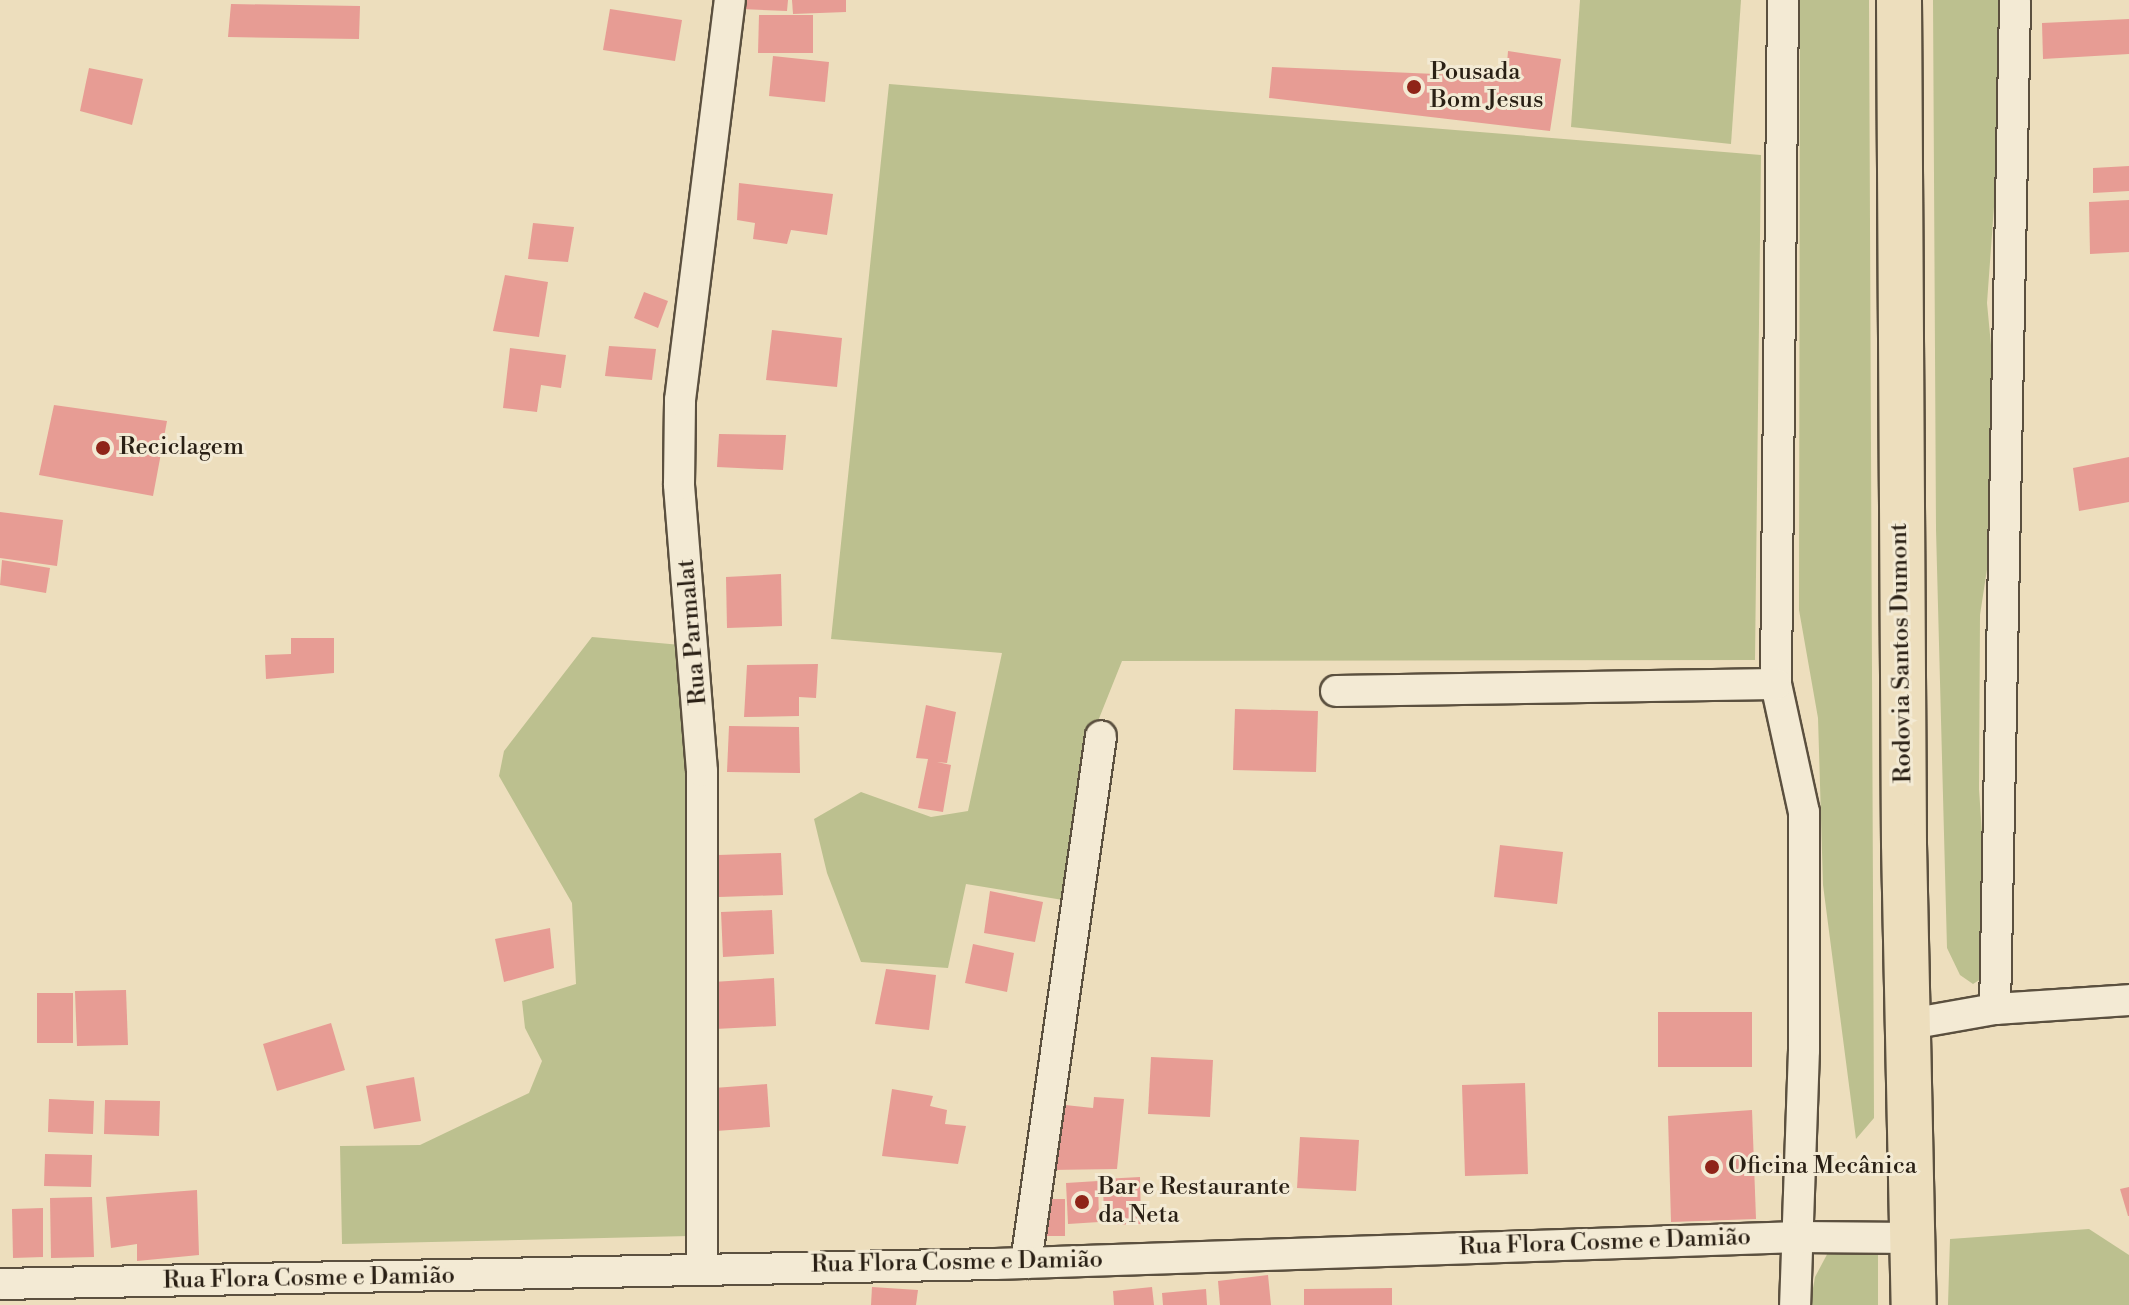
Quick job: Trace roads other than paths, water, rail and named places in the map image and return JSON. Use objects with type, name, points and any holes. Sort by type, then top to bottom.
[{"type":"highway","name":"Rodovia Santos Dumont","points":[[1899,0],[1914,1305]]},
{"type":"street","name":"Rua Parmalat","points":[[702,1268],[702,771],[679,484],[680,400],[730,0]]},
{"type":"street","points":[[1783,0],[1776,684],[1804,812],[1799,1237],[1795,1305]]},
{"type":"street","points":[[1995,1009],[2015,0]]},
{"type":"street","points":[[1336,691],[1776,684]]},
{"type":"street","points":[[1026,1263],[1101,736]]},
{"type":"street","points":[[1910,1024],[1995,1009],[2129,1000]]},
{"type":"street","name":"Rua Flora Cosme e Damião","points":[[0,1284],[1026,1263],[1799,1237],[1914,1238]]},
{"type":"place","name":"Pousada Bom Jesus","points":[[1414,87]]},
{"type":"place","name":"Reciclagem","points":[[103,448]]},
{"type":"place","name":"Oficina Mecânica","points":[[1712,1167]]},
{"type":"place","name":"Bar e Restaurante da Neta","points":[[1082,1202]]}]
